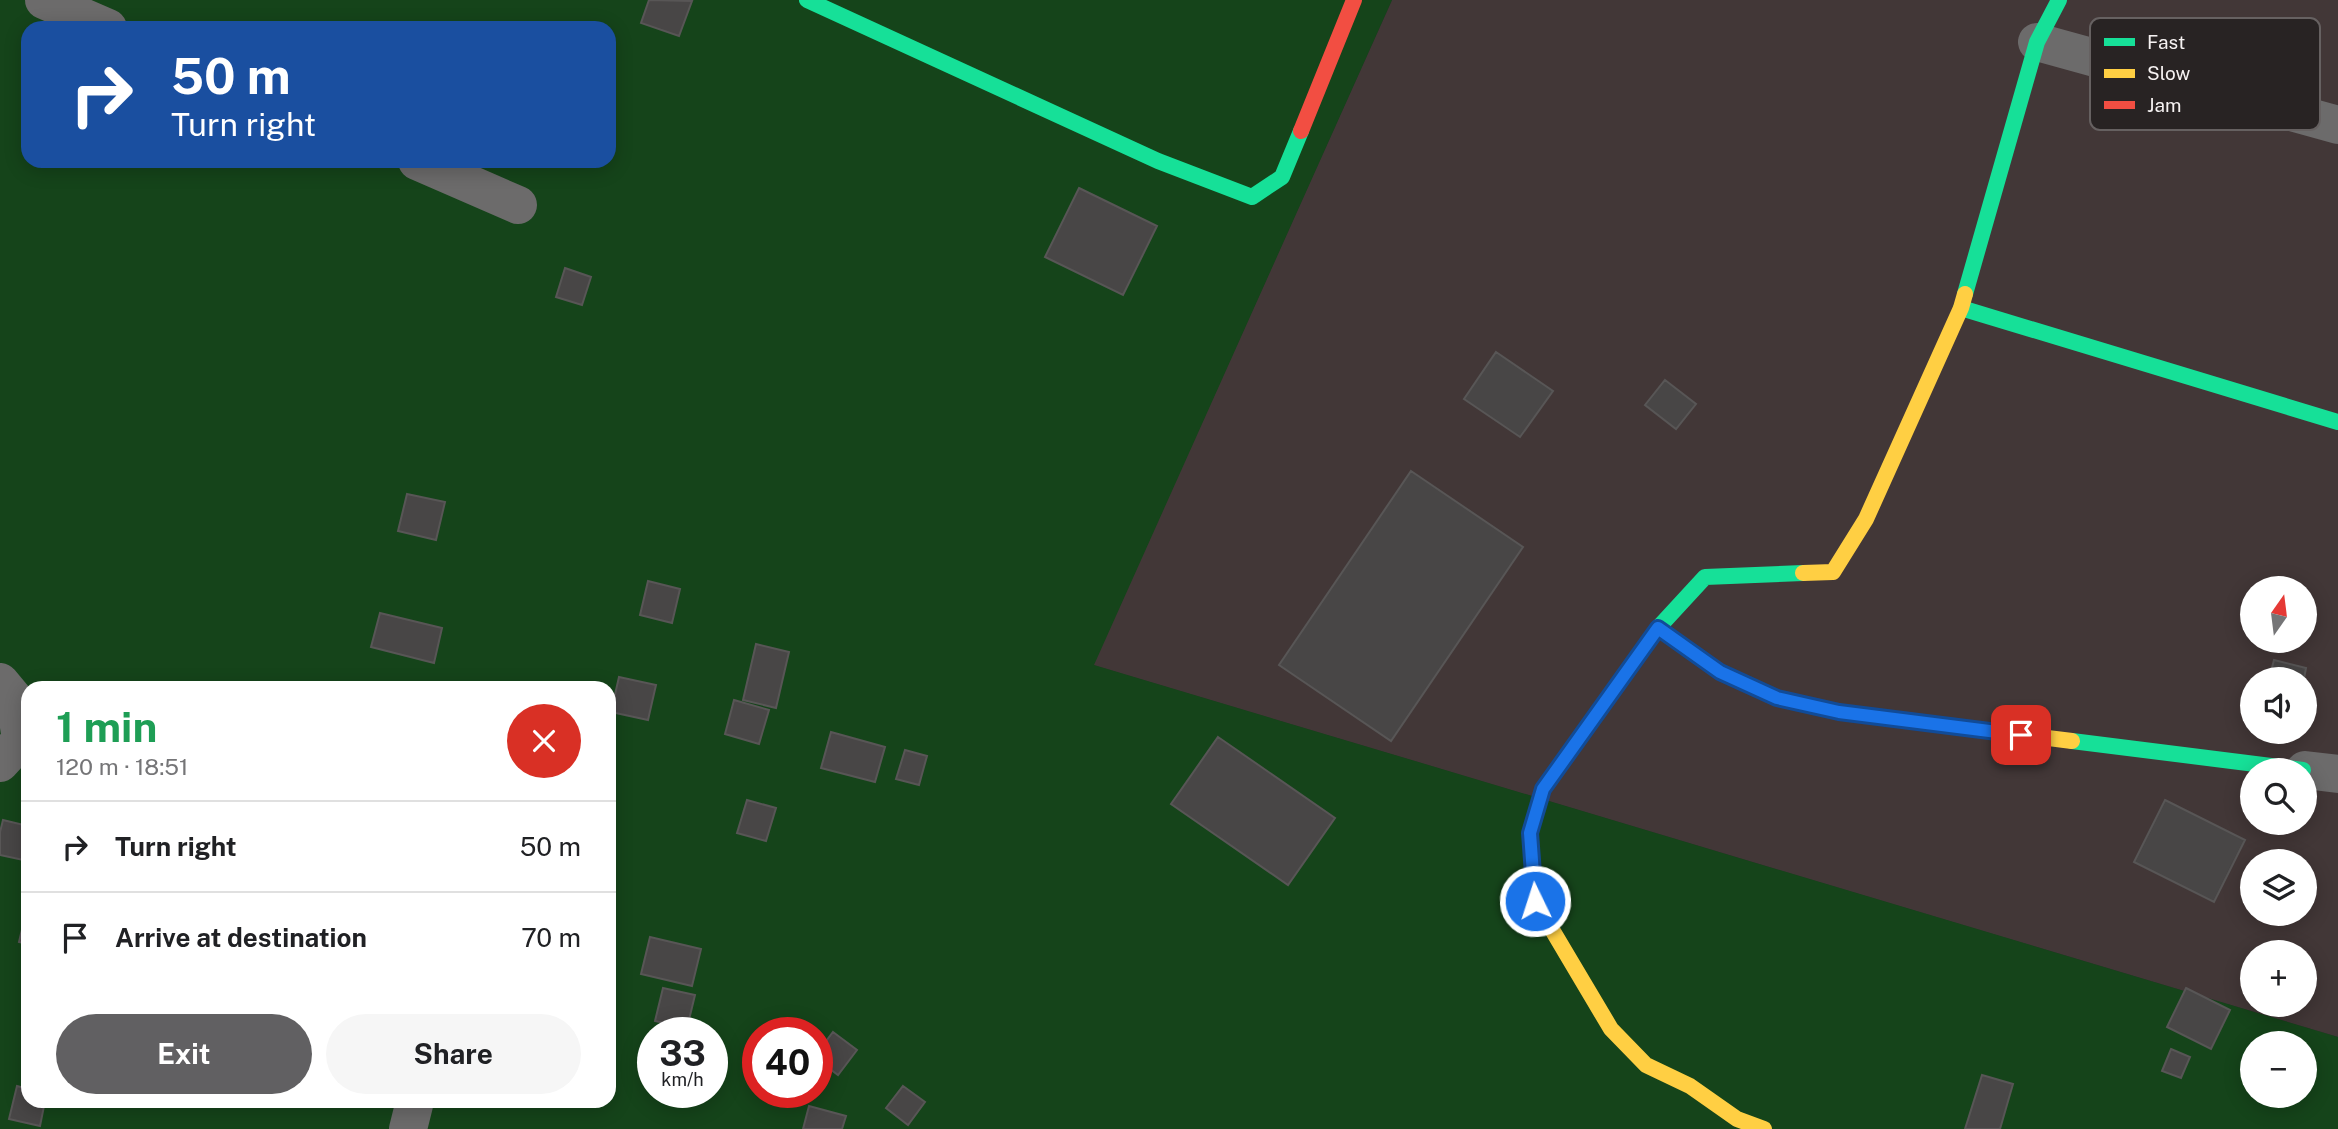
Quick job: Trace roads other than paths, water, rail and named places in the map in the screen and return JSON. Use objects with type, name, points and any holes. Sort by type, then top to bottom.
[{"type":"street","points":[[44,0],[92,21]]},
{"type":"street","points":[[807,0],[1158,161],[1252,197],[1282,177],[1354,0]]},
{"type":"street","points":[[1764,1129],[1737,1119],[1689,1086],[1646,1065],[1611,1029],[1535,901],[1530,833],[1543,789],[1658,628],[1704,577],[1833,572],[1866,519],[1961,308],[2037,42],[2059,0]]},
{"type":"street","points":[[2037,42],[2090,57]]},
{"type":"street","points":[[2320,120],[2338,125]]},
{"type":"street","points":[[433,168],[518,205]]},
{"type":"street","points":[[1961,308],[2338,422]]},
{"type":"street","points":[[1658,628],[1720,672],[1777,698],[1839,712],[2240,762]]},
{"type":"street","points":[[0,682],[15,700],[20,740],[0,763]]},
{"type":"street","points":[[2317,772],[2338,774]]},
{"type":"street","points":[[408,1129],[413,1108]]}]
